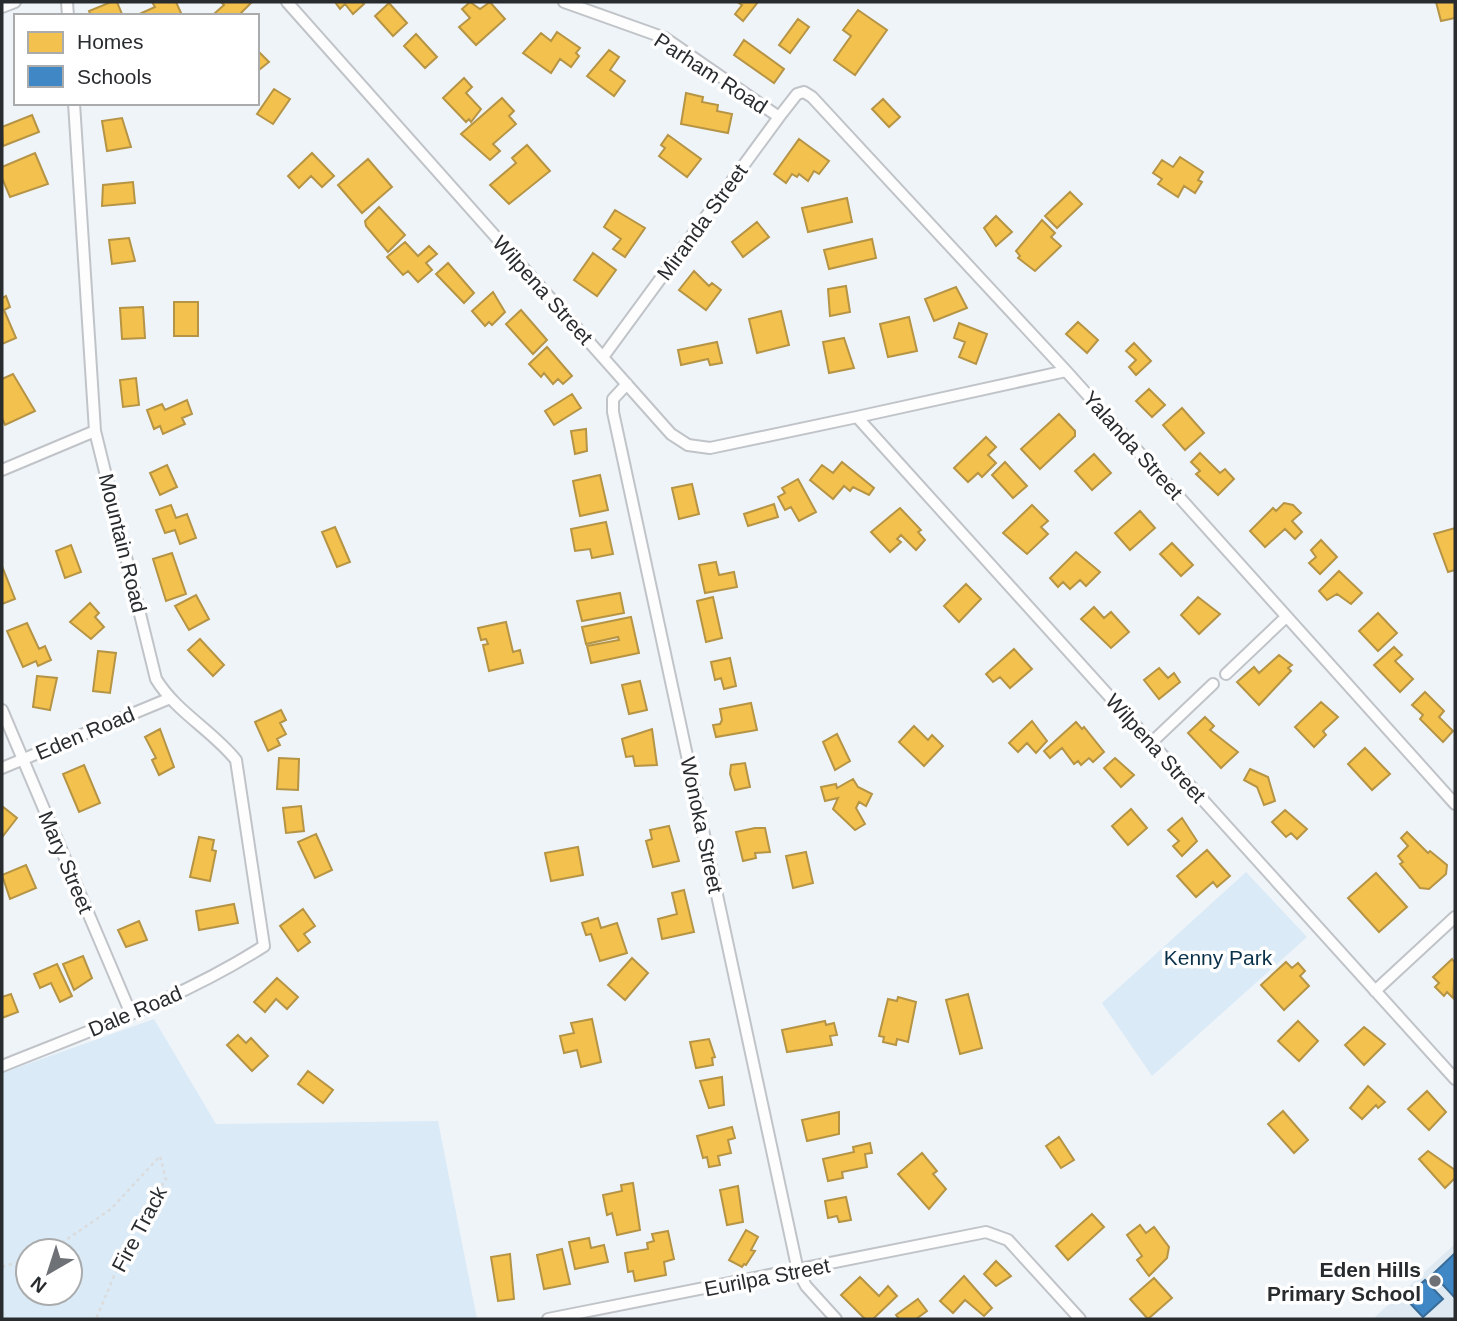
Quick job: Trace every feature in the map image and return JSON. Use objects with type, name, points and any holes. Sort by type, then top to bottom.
[{"type":"street","points":[[2,7],[15,2]]},
{"type":"street","name":"Wilpena Street","points":[[287,2],[671,434],[688,445],[710,448],[1066,371]]},
{"type":"street","name":"Parham Road","points":[[564,2],[665,38],[779,117]]},
{"type":"street","name":"Miranda Street","points":[[603,357],[779,117],[797,94],[804,92]]},
{"type":"street","name":"Yalanda Street","points":[[804,92],[1066,371],[1455,804]]},
{"type":"street","name":"Mountain Road","points":[[74,105],[95,430],[156,679],[168,699],[221,741],[236,760],[264,946]]},
{"type":"street","name":"Wonoka Street","points":[[627,384],[614,399],[613,412],[798,1271]]},
{"type":"street","name":"Wilpena Street","points":[[857,416],[1455,1079]]},
{"type":"street","points":[[2,470],[95,430]]},
{"type":"street","points":[[1226,674],[1286,617]]},
{"type":"street","points":[[1151,743],[1213,684]]},
{"type":"street","name":"Eden Road","points":[[2,768],[168,699]]},
{"type":"street","name":"Mary Street","points":[[2,710],[131,1014]]},
{"type":"street","points":[[1375,991],[1455,917]]},
{"type":"street","name":"Dale Road","points":[[2,1066],[131,1014],[221,973],[264,946]]},
{"type":"street","name":"Eurilpa Street","points":[[548,1319],[986,1232],[1008,1240],[1080,1319]]},
{"type":"street","points":[[798,1271],[806,1286],[836,1319]]},
{"type":"path","name":"Fire Track","points":[[70,1237],[111,1209],[160,1156],[166,1179],[135,1226],[96,1319]]},
{"type":"shaded area","name":"Eden Hills Primary School","points":[[1455,1244],[1455,1319],[1375,1317]]},
{"type":"green space","name":"Kenny Park","points":[[1246,872],[1307,937],[1152,1076],[1102,1003]]},
{"type":"green space","points":[[154,1019],[216,1124],[438,1121],[477,1319],[2,1319],[2,1073]]},
{"type":"building: Homes","points":[[117,2],[122,14],[90,14],[89,11]]},
{"type":"building: Homes","points":[[152,2],[176,2],[182,14],[139,14],[155,7]]},
{"type":"building: Homes","points":[[221,2],[251,3],[240,14],[215,13],[224,5]]},
{"type":"building: Homes","points":[[335,2],[364,4],[353,14],[345,4],[340,9]]},
{"type":"building: Homes","points":[[470,2],[480,9],[490,2],[505,19],[476,45],[459,27],[470,18],[462,9]]},
{"type":"building: Homes","points":[[737,2],[758,2],[743,21],[735,14],[742,5]]},
{"type":"building: Homes","points":[[1436,2],[1455,2],[1455,18],[1441,21]]},
{"type":"building: Homes","points":[[389,3],[407,23],[393,36],[375,16]]},
{"type":"building: Homes","points":[[858,10],[887,30],[855,75],[834,60],[851,36],[843,30]]},
{"type":"building: Homes","points":[[798,19],[809,27],[790,53],[779,45]]},
{"type":"building: Homes","points":[[557,32],[580,48],[576,53],[579,56],[571,67],[560,59],[551,73],[523,53],[541,33],[551,41]]},
{"type":"building: Homes","points":[[416,34],[437,57],[425,68],[404,46]]},
{"type":"building: Homes","points":[[744,40],[784,69],[774,83],[734,55]]},
{"type":"building: Homes","points":[[609,50],[619,57],[610,70],[625,81],[614,96],[587,76]]},
{"type":"building: Homes","points":[[259,52],[269,62],[259,70]]},
{"type":"building: Homes","points":[[464,78],[472,87],[466,93],[481,109],[471,122],[469,119],[466,122],[443,98]]},
{"type":"building: Homes","points":[[274,89],[290,99],[273,124],[257,114]]},
{"type":"building: Homes","points":[[686,93],[703,97],[702,102],[718,105],[717,111],[732,114],[728,133],[681,124]]},
{"type":"building: Homes","points":[[502,98],[514,111],[509,116],[516,124],[493,144],[500,151],[490,160],[461,134]]},
{"type":"building: Homes","points":[[883,99],[900,117],[889,127],[872,109]]},
{"type":"building: Homes","points":[[32,115],[39,132],[3,146],[2,127]]},
{"type":"building: Homes","points":[[122,118],[131,147],[107,151],[102,121]]},
{"type":"building: Homes","points":[[668,135],[701,159],[687,177],[659,156],[665,148],[661,145]]},
{"type":"building: Homes","points":[[799,139],[829,161],[819,174],[814,171],[808,181],[799,174],[797,177],[792,174],[786,183],[774,174]]},
{"type":"building: Homes","points":[[527,145],[550,171],[509,204],[490,185],[516,163],[512,158]]},
{"type":"building: Homes","points":[[35,153],[48,184],[10,197],[2,178],[2,167]]},
{"type":"building: Homes","points":[[312,153],[334,176],[322,187],[311,176],[299,188],[288,176]]},
{"type":"building: Homes","points":[[1180,157],[1203,172],[1198,180],[1202,182],[1195,193],[1184,186],[1178,197],[1158,184],[1162,179],[1153,173],[1162,160],[1173,167]]},
{"type":"building: Homes","points":[[368,159],[392,187],[362,213],[338,185]]},
{"type":"building: Homes","points":[[133,182],[135,203],[102,206],[103,185]]},
{"type":"building: Homes","points":[[1070,192],[1082,204],[1057,228],[1045,216]]},
{"type":"building: Homes","points":[[847,198],[852,222],[808,232],[802,208]]},
{"type":"building: Homes","points":[[379,207],[405,235],[388,252],[366,226],[365,221]]},
{"type":"building: Homes","points":[[615,210],[645,228],[625,257],[613,249],[621,239],[604,227]]},
{"type":"building: Homes","points":[[996,216],[1012,232],[996,246],[984,228]]},
{"type":"building: Homes","points":[[1042,220],[1055,233],[1051,237],[1061,246],[1035,271],[1018,258],[1020,256],[1016,251]]},
{"type":"building: Homes","points":[[757,222],[769,237],[743,257],[732,242]]},
{"type":"building: Homes","points":[[129,238],[135,261],[112,264],[109,240]]},
{"type":"building: Homes","points":[[872,239],[876,258],[829,269],[824,250]]},
{"type":"building: Homes","points":[[405,242],[418,256],[429,246],[437,254],[426,263],[432,270],[418,282],[408,271],[403,275],[387,257]]},
{"type":"building: Homes","points":[[593,253],[616,270],[597,296],[574,280]]},
{"type":"building: Homes","points":[[448,263],[474,293],[464,303],[436,274]]},
{"type":"building: Homes","points":[[694,271],[709,286],[712,283],[721,290],[706,310],[679,290]]},
{"type":"building: Homes","points":[[846,286],[850,312],[830,316],[828,289]]},
{"type":"building: Homes","points":[[956,287],[967,308],[934,321],[925,299]]},
{"type":"building: Homes","points":[[493,292],[505,312],[492,325],[489,322],[485,326],[472,311]]},
{"type":"building: Homes","points":[[6,296],[10,307],[4,310],[16,338],[2,344],[2,298]]},
{"type":"building: Homes","points":[[174,302],[198,302],[198,336],[174,336]]},
{"type":"building: Homes","points":[[143,307],[145,338],[122,339],[120,308]]},
{"type":"building: Homes","points":[[521,310],[547,340],[533,354],[506,324]]},
{"type":"building: Homes","points":[[781,311],[789,345],[757,353],[749,319]]},
{"type":"building: Homes","points":[[909,317],[917,351],[888,357],[880,324]]},
{"type":"building: Homes","points":[[1078,322],[1098,340],[1087,353],[1066,334]]},
{"type":"building: Homes","points":[[959,323],[987,334],[976,364],[959,357],[965,342],[954,338]]},
{"type":"building: Homes","points":[[844,338],[854,368],[829,373],[823,342]]},
{"type":"building: Homes","points":[[717,342],[722,363],[710,365],[708,359],[681,365],[678,350]]},
{"type":"building: Homes","points":[[1134,343],[1151,361],[1136,375],[1129,367],[1136,360],[1126,351]]},
{"type":"building: Homes","points":[[547,347],[572,376],[563,384],[558,379],[553,384],[544,373],[541,377],[529,364]]},
{"type":"building: Homes","points":[[13,374],[35,411],[5,425],[2,418],[2,379]]},
{"type":"building: Homes","points":[[136,378],[139,405],[123,407],[120,380]]},
{"type":"building: Homes","points":[[1149,389],[1165,405],[1152,417],[1136,401]]},
{"type":"building: Homes","points":[[572,394],[581,408],[554,425],[545,411]]},
{"type":"building: Homes","points":[[187,400],[192,414],[182,418],[185,424],[163,434],[160,426],[154,429],[147,410],[162,404],[165,410]]},
{"type":"building: Homes","points":[[1182,408],[1204,433],[1185,450],[1163,425]]},
{"type":"building: Homes","points":[[1059,414],[1075,431],[1075,436],[1040,469],[1021,449]]},
{"type":"building: Homes","points":[[586,429],[587,451],[575,454],[571,431]]},
{"type":"building: Homes","points":[[986,437],[996,447],[988,455],[996,463],[982,477],[978,473],[968,482],[954,468]]},
{"type":"building: Homes","points":[[1200,453],[1220,473],[1225,469],[1234,479],[1218,495],[1196,474],[1200,471],[1191,462]]},
{"type":"building: Homes","points":[[1094,454],[1111,473],[1092,490],[1075,471]]},
{"type":"building: Homes","points":[[842,462],[874,488],[869,495],[853,487],[850,491],[844,486],[833,499],[810,480],[822,465],[833,473]]},
{"type":"building: Homes","points":[[1005,462],[1027,486],[1013,498],[992,475]]},
{"type":"building: Homes","points":[[167,465],[177,487],[160,495],[150,473]]},
{"type":"building: Homes","points":[[600,475],[608,510],[580,516],[573,481]]},
{"type":"building: Homes","points":[[798,479],[816,512],[799,521],[791,507],[785,510],[778,497],[785,493],[782,488]]},
{"type":"building: Homes","points":[[692,484],[699,514],[679,519],[672,488]]},
{"type":"building: Homes","points":[[1284,503],[1293,505],[1301,513],[1292,521],[1302,532],[1295,539],[1285,529],[1265,547],[1250,531],[1273,508],[1276,511]]},
{"type":"building: Homes","points":[[774,504],[778,517],[748,526],[744,514]]},
{"type":"building: Homes","points":[[171,505],[176,518],[187,514],[196,538],[180,544],[175,530],[165,533],[156,510]]},
{"type":"building: Homes","points":[[1032,505],[1048,521],[1041,527],[1048,534],[1027,554],[1003,533]]},
{"type":"building: Homes","points":[[900,508],[921,530],[918,532],[925,540],[916,550],[901,535],[897,539],[901,542],[890,552],[871,532]]},
{"type":"building: Homes","points":[[1140,511],[1155,528],[1130,550],[1115,533]]},
{"type":"building: Homes","points":[[606,522],[613,554],[592,558],[590,549],[575,551],[571,529]]},
{"type":"building: Homes","points":[[335,527],[350,562],[337,567],[322,532]]},
{"type":"building: Homes","points":[[1455,528],[1455,570],[1448,572],[1434,534]]},
{"type":"building: Homes","points":[[1321,540],[1337,557],[1320,574],[1309,563],[1316,557],[1311,550]]},
{"type":"building: Homes","points":[[1172,543],[1193,565],[1181,576],[1160,554]]},
{"type":"building: Homes","points":[[71,545],[81,572],[65,578],[56,551]]},
{"type":"building: Homes","points":[[1076,552],[1100,572],[1086,586],[1080,580],[1070,589],[1063,582],[1058,587],[1050,578]]},
{"type":"building: Homes","points":[[172,553],[186,594],[166,601],[153,559]]},
{"type":"building: Homes","points":[[716,562],[719,575],[734,572],[737,587],[705,593],[699,565]]},
{"type":"building: Homes","points":[[2,566],[15,599],[2,604]]},
{"type":"building: Homes","points":[[1339,571],[1362,593],[1351,604],[1337,594],[1327,600],[1319,591]]},
{"type":"building: Homes","points":[[966,584],[981,599],[959,622],[944,606]]},
{"type":"building: Homes","points":[[620,593],[624,613],[582,621],[577,601]]},
{"type":"building: Homes","points":[[196,595],[209,619],[189,630],[175,606]]},
{"type":"building: Homes","points":[[713,597],[722,638],[706,642],[697,601]]},
{"type":"building: Homes","points":[[1198,597],[1220,614],[1199,634],[1181,615]]},
{"type":"building: Homes","points":[[90,603],[99,613],[95,617],[104,627],[91,639],[70,622]]},
{"type":"building: Homes","points":[[1094,607],[1104,618],[1111,612],[1129,632],[1111,648],[1081,619]]},
{"type":"building: Homes","points":[[1378,613],[1397,633],[1378,651],[1359,631]]},
{"type":"building: Homes","points":[[631,617],[639,653],[591,663],[587,646],[619,640],[618,637],[586,644],[582,627]]},
{"type":"building: Homes","points":[[506,622],[513,652],[520,650],[523,663],[489,671],[483,645],[488,644],[486,639],[481,640],[478,628]]},
{"type":"building: Homes","points":[[27,623],[39,649],[45,646],[51,660],[38,666],[36,661],[23,667],[7,631]]},
{"type":"building: Homes","points":[[200,639],[224,665],[213,676],[188,650]]},
{"type":"building: Homes","points":[[1394,647],[1402,655],[1395,661],[1413,679],[1400,692],[1374,665]]},
{"type":"building: Homes","points":[[1014,649],[1032,669],[1010,688],[1000,677],[993,682],[986,674]]},
{"type":"building: Homes","points":[[98,651],[116,653],[110,693],[93,691]]},
{"type":"building: Homes","points":[[1279,655],[1292,665],[1288,668],[1291,671],[1259,705],[1237,682],[1254,667],[1259,673]]},
{"type":"building: Homes","points":[[730,658],[736,686],[724,689],[721,678],[715,680],[711,662]]},
{"type":"building: Homes","points":[[1159,668],[1168,678],[1174,673],[1180,682],[1159,699],[1144,680]]},
{"type":"building: Homes","points":[[37,676],[57,678],[50,710],[33,707]]},
{"type":"building: Homes","points":[[640,681],[647,710],[629,714],[622,685]]},
{"type":"building: Homes","points":[[1425,692],[1444,711],[1439,717],[1453,731],[1443,742],[1420,719],[1423,715],[1412,705]]},
{"type":"building: Homes","points":[[1321,702],[1338,717],[1323,731],[1326,735],[1314,747],[1295,727]]},
{"type":"building: Homes","points":[[751,703],[757,730],[716,737],[713,725],[720,724],[722,720],[720,709]]},
{"type":"building: Homes","points":[[281,710],[286,720],[280,723],[286,734],[277,739],[280,745],[268,751],[255,722]]},
{"type":"building: Homes","points":[[1205,717],[1214,726],[1210,730],[1238,752],[1221,768],[1188,733]]},
{"type":"building: Homes","points":[[1032,721],[1047,741],[1036,753],[1027,743],[1018,752],[1009,743]]},
{"type":"building: Homes","points":[[1076,722],[1082,729],[1084,727],[1104,752],[1093,762],[1089,758],[1081,765],[1078,761],[1074,764],[1062,748],[1050,758],[1044,751]]},
{"type":"building: Homes","points":[[914,726],[928,740],[932,735],[943,746],[924,766],[899,742]]},
{"type":"building: Homes","points":[[160,729],[174,767],[159,775],[152,760],[156,758],[145,737]]},
{"type":"building: Homes","points":[[652,729],[657,765],[635,766],[633,756],[626,757],[622,739]]},
{"type":"building: Homes","points":[[837,734],[850,761],[835,770],[823,742]]},
{"type":"building: Homes","points":[[1365,748],[1390,774],[1372,790],[1348,764]]},
{"type":"building: Homes","points":[[279,758],[299,759],[298,790],[277,789]]},
{"type":"building: Homes","points":[[1115,758],[1134,775],[1121,787],[1104,768]]},
{"type":"building: Homes","points":[[745,763],[750,787],[735,790],[730,774],[731,765]]},
{"type":"building: Homes","points":[[84,765],[100,803],[79,812],[63,774]]},
{"type":"building: Homes","points":[[1250,769],[1268,777],[1275,801],[1264,805],[1257,787],[1244,780]]},
{"type":"building: Homes","points":[[853,779],[858,787],[872,794],[866,806],[859,802],[856,808],[865,824],[855,830],[833,809],[838,798],[825,801],[821,787],[836,784],[837,788]]},
{"type":"building: Homes","points":[[2,806],[17,818],[3,836],[2,835]]},
{"type":"building: Homes","points":[[301,806],[304,831],[286,833],[283,808]]},
{"type":"building: Homes","points":[[1131,809],[1147,828],[1128,845],[1112,826]]},
{"type":"building: Homes","points":[[1285,810],[1307,829],[1297,839],[1291,833],[1286,837],[1272,822]]},
{"type":"building: Homes","points":[[1182,818],[1197,841],[1182,856],[1173,846],[1179,841],[1168,830]]},
{"type":"building: Homes","points":[[669,826],[679,861],[653,867],[646,841],[652,839],[650,830]]},
{"type":"building: Homes","points":[[765,828],[770,852],[755,853],[756,858],[743,861],[736,832]]},
{"type":"building: Homes","points":[[1407,832],[1428,853],[1430,851],[1447,865],[1446,874],[1429,889],[1420,888],[1400,864],[1403,862],[1398,856],[1408,846],[1401,838]]},
{"type":"building: Homes","points":[[316,834],[332,870],[315,878],[298,842]]},
{"type":"building: Homes","points":[[199,837],[214,840],[212,850],[216,851],[210,881],[190,877]]},
{"type":"building: Homes","points":[[578,847],[583,875],[551,881],[545,853]]},
{"type":"building: Homes","points":[[1207,850],[1230,876],[1217,887],[1213,882],[1196,897],[1177,876]]},
{"type":"building: Homes","points":[[806,852],[813,883],[793,888],[786,856]]},
{"type":"building: Homes","points":[[26,865],[36,888],[10,899],[2,875]]},
{"type":"building: Homes","points":[[1376,873],[1407,907],[1379,932],[1348,898]]},
{"type":"building: Homes","points":[[684,890],[694,932],[662,939],[658,919],[677,914],[672,893]]},
{"type":"building: Homes","points":[[234,904],[238,923],[199,930],[196,911]]},
{"type":"building: Homes","points":[[303,909],[315,926],[304,934],[310,942],[298,951],[280,926]]},
{"type":"building: Homes","points":[[598,918],[601,928],[617,923],[627,953],[600,961],[591,934],[586,935],[582,923]]},
{"type":"building: Homes","points":[[139,921],[147,940],[126,947],[118,930]]},
{"type":"building: Homes","points":[[83,956],[92,978],[74,990],[63,964]]},
{"type":"building: Homes","points":[[632,958],[648,973],[625,1000],[608,985]]},
{"type":"building: Homes","points":[[1452,959],[1455,963],[1453,998],[1447,992],[1444,996],[1435,987],[1439,983],[1433,977]]},
{"type":"building: Homes","points":[[1286,962],[1292,968],[1298,963],[1305,971],[1300,976],[1309,986],[1284,1010],[1261,985]]},
{"type":"building: Homes","points":[[57,964],[72,996],[60,1002],[51,983],[40,988],[34,974]]},
{"type":"building: Homes","points":[[277,978],[298,997],[287,1009],[276,999],[265,1012],[254,1002]]},
{"type":"building: Homes","points":[[11,994],[18,1012],[2,1018],[2,997]]},
{"type":"building: Homes","points":[[968,994],[982,1048],[960,1054],[946,1000]]},
{"type":"building: Homes","points":[[898,997],[916,1002],[908,1042],[897,1039],[896,1045],[883,1042],[884,1037],[879,1036],[888,999],[897,1001]]},
{"type":"building: Homes","points":[[592,1019],[601,1062],[581,1067],[577,1050],[564,1053],[560,1036],[574,1033],[571,1023]]},
{"type":"building: Homes","points":[[825,1021],[826,1025],[834,1023],[837,1035],[830,1036],[832,1045],[787,1052],[782,1030]]},
{"type":"building: Homes","points":[[1298,1021],[1318,1041],[1299,1061],[1278,1041]]},
{"type":"building: Homes","points":[[1364,1027],[1385,1044],[1364,1065],[1345,1045]]},
{"type":"building: Homes","points":[[238,1035],[246,1043],[251,1038],[268,1056],[252,1071],[227,1045]]},
{"type":"building: Homes","points":[[709,1039],[715,1057],[712,1058],[713,1065],[696,1068],[690,1042]]},
{"type":"building: Homes","points":[[308,1071],[333,1090],[323,1103],[298,1084]]},
{"type":"building: Homes","points":[[722,1077],[724,1105],[709,1108],[700,1081]]},
{"type":"building: Homes","points":[[1368,1086],[1385,1102],[1378,1108],[1376,1105],[1362,1119],[1350,1108]]},
{"type":"building: Homes","points":[[1427,1091],[1446,1112],[1429,1130],[1408,1109]]},
{"type":"building: Homes","points":[[1283,1111],[1308,1140],[1294,1153],[1268,1124]]},
{"type":"building: Homes","points":[[839,1112],[839,1134],[807,1141],[802,1120]]},
{"type":"building: Homes","points":[[732,1127],[735,1138],[728,1140],[731,1153],[718,1156],[720,1165],[709,1167],[707,1157],[703,1158],[697,1136]]},
{"type":"building: Homes","points":[[1059,1137],[1074,1160],[1061,1168],[1046,1146]]},
{"type":"building: Homes","points":[[870,1143],[872,1153],[865,1154],[867,1167],[842,1172],[843,1178],[828,1181],[823,1159],[854,1152],[853,1147]]},
{"type":"building: Homes","points":[[1428,1151],[1455,1170],[1455,1178],[1445,1188],[1419,1159]]},
{"type":"building: Homes","points":[[922,1153],[937,1171],[933,1174],[946,1189],[929,1209],[898,1174]]},
{"type":"building: Homes","points":[[633,1183],[640,1230],[617,1235],[612,1213],[607,1215],[603,1195],[622,1191],[621,1185]]},
{"type":"building: Homes","points":[[738,1186],[743,1222],[727,1225],[720,1190]]},
{"type":"building: Homes","points":[[846,1197],[851,1220],[839,1222],[837,1216],[828,1218],[825,1201]]},
{"type":"building: Homes","points":[[1092,1214],[1104,1227],[1068,1260],[1056,1246]]},
{"type":"building: Homes","points":[[1140,1225],[1146,1233],[1154,1227],[1169,1247],[1167,1258],[1149,1276],[1137,1260],[1142,1256],[1127,1235]]},
{"type":"building: Homes","points":[[746,1230],[758,1237],[751,1250],[755,1251],[742,1267],[729,1260]]},
{"type":"building: Homes","points":[[668,1231],[674,1259],[664,1262],[666,1275],[635,1281],[633,1271],[628,1272],[625,1253],[648,1249],[647,1243],[654,1241],[652,1234]]},
{"type":"building: Homes","points":[[589,1238],[591,1248],[604,1245],[608,1262],[575,1269],[569,1242]]},
{"type":"building: Homes","points":[[562,1249],[570,1284],[544,1289],[537,1255]]},
{"type":"building: Homes","points":[[510,1254],[514,1299],[498,1301],[491,1257]]},
{"type":"building: Homes","points":[[996,1261],[1011,1276],[996,1286],[984,1274]]},
{"type":"building: Homes","points":[[964,1276],[992,1308],[984,1316],[965,1300],[953,1313],[940,1301]]},
{"type":"building: Homes","points":[[860,1277],[879,1296],[888,1286],[897,1296],[873,1319],[865,1319],[841,1295]]},
{"type":"building: Homes","points":[[1154,1278],[1172,1298],[1148,1319],[1130,1299]]},
{"type":"building: Homes","points":[[918,1299],[927,1311],[916,1319],[899,1319],[896,1315]]},
{"type":"building: Schools","points":[[1455,1253],[1455,1298],[1433,1274]]},
{"type":"building: Schools","points":[[1425,1280],[1443,1299],[1423,1317],[1405,1298]]},
{"type":"place","name":"Eden Hills Primary School","points":[[1435,1281]]}]
